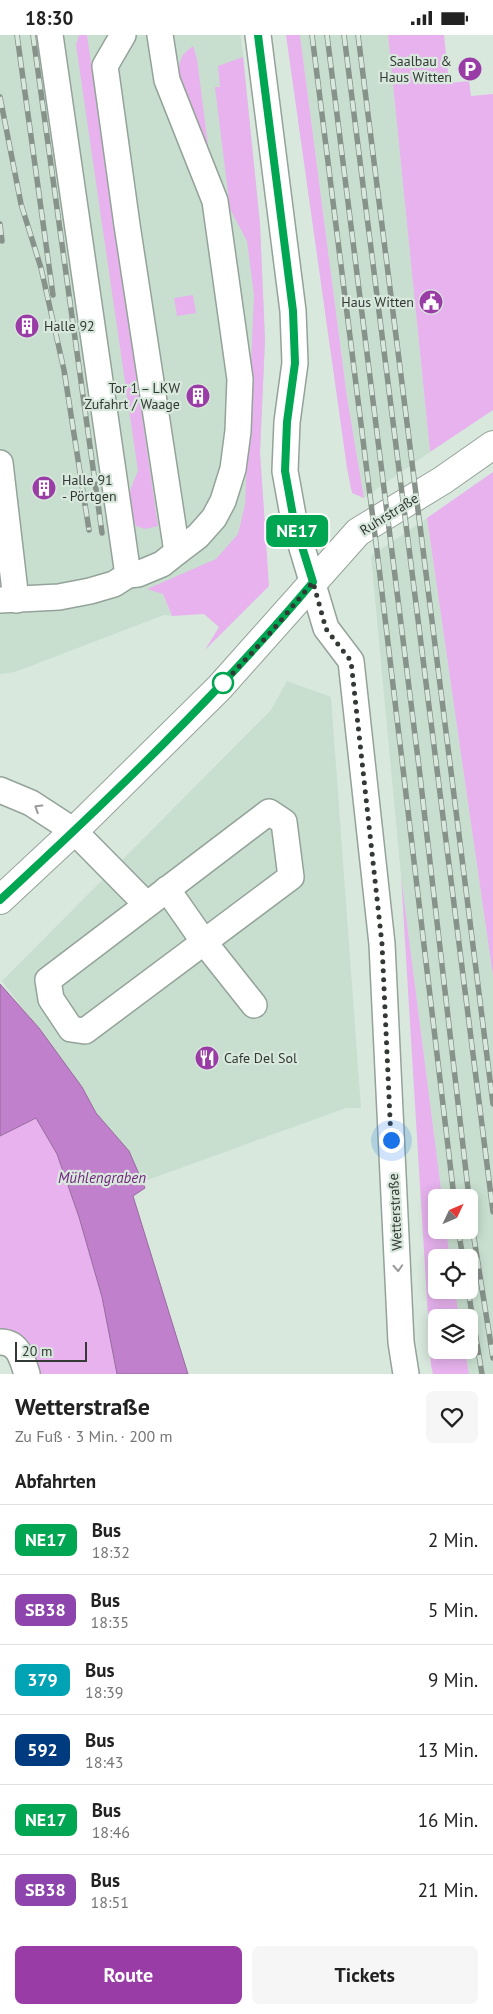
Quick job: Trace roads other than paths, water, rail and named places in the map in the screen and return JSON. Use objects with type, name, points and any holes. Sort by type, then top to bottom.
[{"type":"main road","name":"Ruhrstraße","points":[[0,900],[74,831],[219,688],[272,631],[358,532],[443,480],[493,445]]},
{"type":"street","points":[[50,35],[128,575]]},
{"type":"street","points":[[123,35],[105,66],[127,225],[177,552]]},
{"type":"street","points":[[0,463],[8,600],[59,597],[90,591],[114,583],[128,575],[138,574],[162,564],[198,536],[214,518],[223,501],[233,469],[237,440],[240,379],[216,201],[167,80],[160,35]]},
{"type":"street","name":"Wetterstraße","points":[[258,35],[293,311],[295,363],[287,422],[285,471],[294,521],[326,629],[351,661],[382,944],[401,1342],[406,1374]]},
{"type":"street","points":[[0,790],[31,803],[74,831],[146,904]]},
{"type":"street","points":[[269,813],[284,822],[291,877],[85,1031],[71,1029],[51,999],[48,980],[146,904],[269,813]]},
{"type":"street","points":[[166,889],[204,942],[254,1005]]},
{"type":"street","points":[[0,1342],[6,1342],[17,1348],[27,1374]]},
{"type":"water","name":"Mühlengraben","points":[[0,984],[39,1028],[82,1087],[96,1113],[129,1151],[145,1188],[133,1196],[188,1374],[117,1374],[102,1297],[79,1217],[57,1154],[36,1118],[0,1136]]},
{"type":"railway","points":[[17,35],[53,295]]},
{"type":"railway","points":[[33,35],[102,533]]},
{"type":"railway","points":[[312,35],[378,559],[453,1189]]},
{"type":"railway","points":[[327,35],[419,767],[473,1232],[493,1358]]},
{"type":"railway","points":[[344,35],[493,1212]]},
{"type":"railway","points":[[358,35],[493,1104]]},
{"type":"railway","points":[[0,97],[21,204],[41,268],[64,370],[89,530]]},
{"type":"railway","points":[[0,224],[2,241]]},
{"type":"railway","points":[[460,1239],[462,1249]]},
{"type":"railway","points":[[470,1299],[482,1374]]},
{"type":"place","name":"Saalbau & Haus Witten","points":[[470,69]]},
{"type":"place","name":"Haus Witten","points":[[431,302]]},
{"type":"place","name":"Halle 92","points":[[27,326]]},
{"type":"place","name":"Tor 1 – LKW Zufahrt / Waage","points":[[198,396]]},
{"type":"place","name":"Halle 91 - Pörtgen","points":[[44,488]]},
{"type":"place","name":"Cafe Del Sol","points":[[207,1058]]}]
